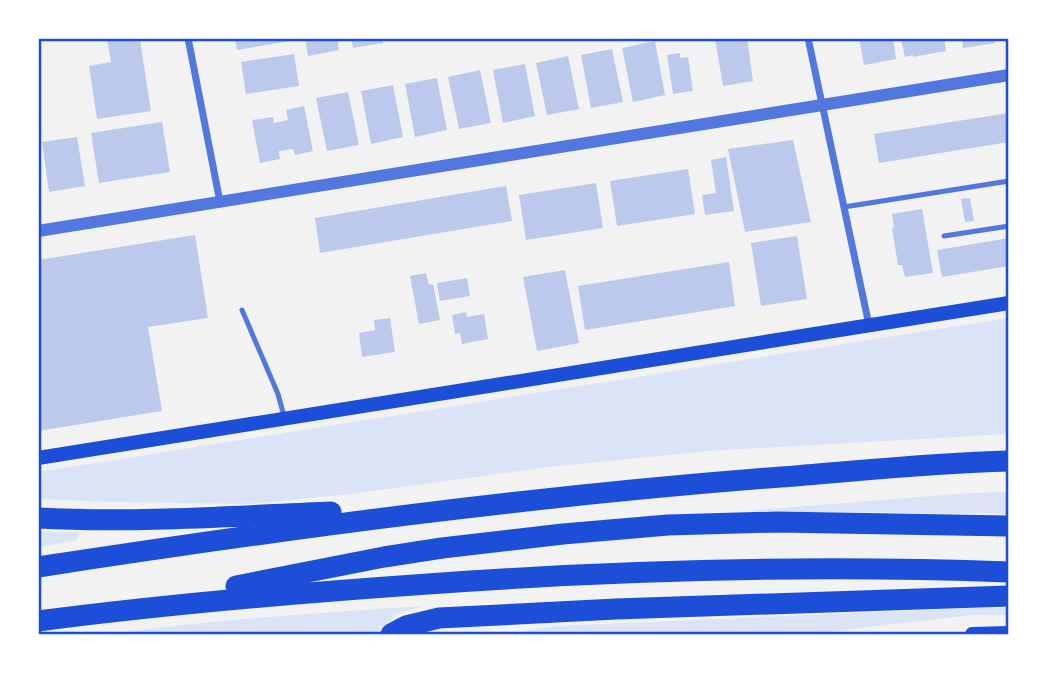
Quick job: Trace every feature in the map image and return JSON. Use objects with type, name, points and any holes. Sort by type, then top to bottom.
[{"type":"highway","points":[[38,567],[313,527],[491,506],[735,480],[1009,461]]},
{"type":"highway","points":[[38,518],[174,519],[491,506]]},
{"type":"highway","points":[[107,612],[384,557],[563,534],[668,525],[765,522],[1009,526]]},
{"type":"highway","points":[[38,621],[252,597],[390,585],[632,572],[904,569],[1009,572]]},
{"type":"highway","points":[[391,635],[406,626],[439,618],[616,609],[1009,596]]},
{"type":"main road","points":[[38,458],[1009,303]]},
{"type":"main road","points":[[972,635],[1009,633]]},
{"type":"street","points":[[188,38],[220,202]]},
{"type":"street","points":[[808,38],[869,326]]},
{"type":"street","points":[[38,231],[1009,75]]},
{"type":"lane","points":[[844,207],[1009,181]]},
{"type":"lane","points":[[944,236],[1009,226]]},
{"type":"lane","points":[[242,310],[278,394],[285,419]]},
{"type":"shaded area","points":[[1008,318],[1008,434],[708,451],[548,467],[351,494],[248,504],[39,499],[39,472]]},
{"type":"shaded area","points":[[1008,492],[1008,514],[744,511],[969,493]]},
{"type":"shaded area","points":[[39,532],[80,532],[77,540],[39,547]]},
{"type":"shaded area","points":[[423,606],[397,614],[375,634],[108,634],[225,621]]},
{"type":"shaded area","points":[[1008,608],[1008,615],[973,615],[816,634],[505,634],[555,626]]},
{"type":"building","points":[[107,38],[140,40],[151,111],[97,119],[89,66],[111,62]]},
{"type":"building","points":[[235,38],[289,38],[290,41],[237,50]]},
{"type":"building","points":[[305,38],[337,38],[339,50],[308,56]]},
{"type":"building","points":[[351,38],[382,38],[383,43],[353,48]]},
{"type":"building","points":[[715,38],[747,38],[753,81],[723,86]]},
{"type":"building","points":[[859,38],[893,38],[896,59],[864,65]]},
{"type":"building","points":[[901,38],[944,38],[946,51],[905,57]]},
{"type":"building","points":[[962,38],[994,38],[995,43],[963,48]]},
{"type":"building","points":[[655,41],[665,95],[633,102],[622,48]]},
{"type":"building","points":[[612,49],[623,102],[591,108],[581,55]]},
{"type":"building","points":[[680,53],[680,58],[688,57],[693,91],[673,94],[667,55]]},
{"type":"building","points":[[294,54],[299,86],[246,94],[241,62]]},
{"type":"building","points":[[568,56],[579,109],[547,115],[536,63]]},
{"type":"building","points":[[525,64],[535,116],[503,123],[493,70]]},
{"type":"building","points":[[480,70],[491,123],[459,129],[448,77]]},
{"type":"building","points":[[437,78],[447,130],[415,137],[405,84]]},
{"type":"building","points":[[393,85],[403,137],[371,144],[361,91]]},
{"type":"building","points":[[348,92],[359,145],[327,151],[316,98]]},
{"type":"building","points":[[304,106],[313,151],[295,155],[293,149],[279,151],[280,159],[260,163],[252,120],[273,117],[274,123],[288,120],[286,110]]},
{"type":"building","points":[[1009,113],[1009,142],[879,163],[874,134]]},
{"type":"building","points":[[162,122],[170,172],[99,183],[91,133]]},
{"type":"building","points":[[77,137],[85,186],[49,192],[42,142]]},
{"type":"building","points":[[793,140],[811,222],[745,232],[728,149]]},
{"type":"building","points":[[726,157],[734,211],[705,215],[702,195],[716,193],[711,160]]},
{"type":"building","points":[[688,169],[695,214],[617,226],[610,181]]},
{"type":"building","points":[[596,183],[603,228],[526,240],[519,195]]},
{"type":"building","points":[[506,186],[512,221],[320,253],[315,218]]},
{"type":"building","points":[[970,198],[974,221],[965,222],[961,199]]},
{"type":"building","points":[[922,209],[933,273],[905,277],[902,265],[898,265],[892,214]]},
{"type":"building","points":[[195,235],[208,318],[148,327],[162,411],[38,431],[38,260]]},
{"type":"building","points":[[797,236],[807,299],[761,306],[751,243]]},
{"type":"building","points":[[1009,238],[1009,266],[942,277],[937,250]]},
{"type":"building","points":[[729,262],[735,306],[585,330],[578,286]]},
{"type":"building","points":[[565,270],[579,343],[537,351],[523,277]]},
{"type":"building","points":[[426,273],[429,285],[433,284],[440,320],[419,324],[410,276]]},
{"type":"building","points":[[467,278],[470,296],[440,301],[437,283]]},
{"type":"building","points":[[466,312],[467,317],[484,314],[488,339],[462,344],[460,333],[455,334],[452,315]]},
{"type":"building","points":[[390,318],[395,352],[362,357],[359,333],[375,330],[374,320]]}]
